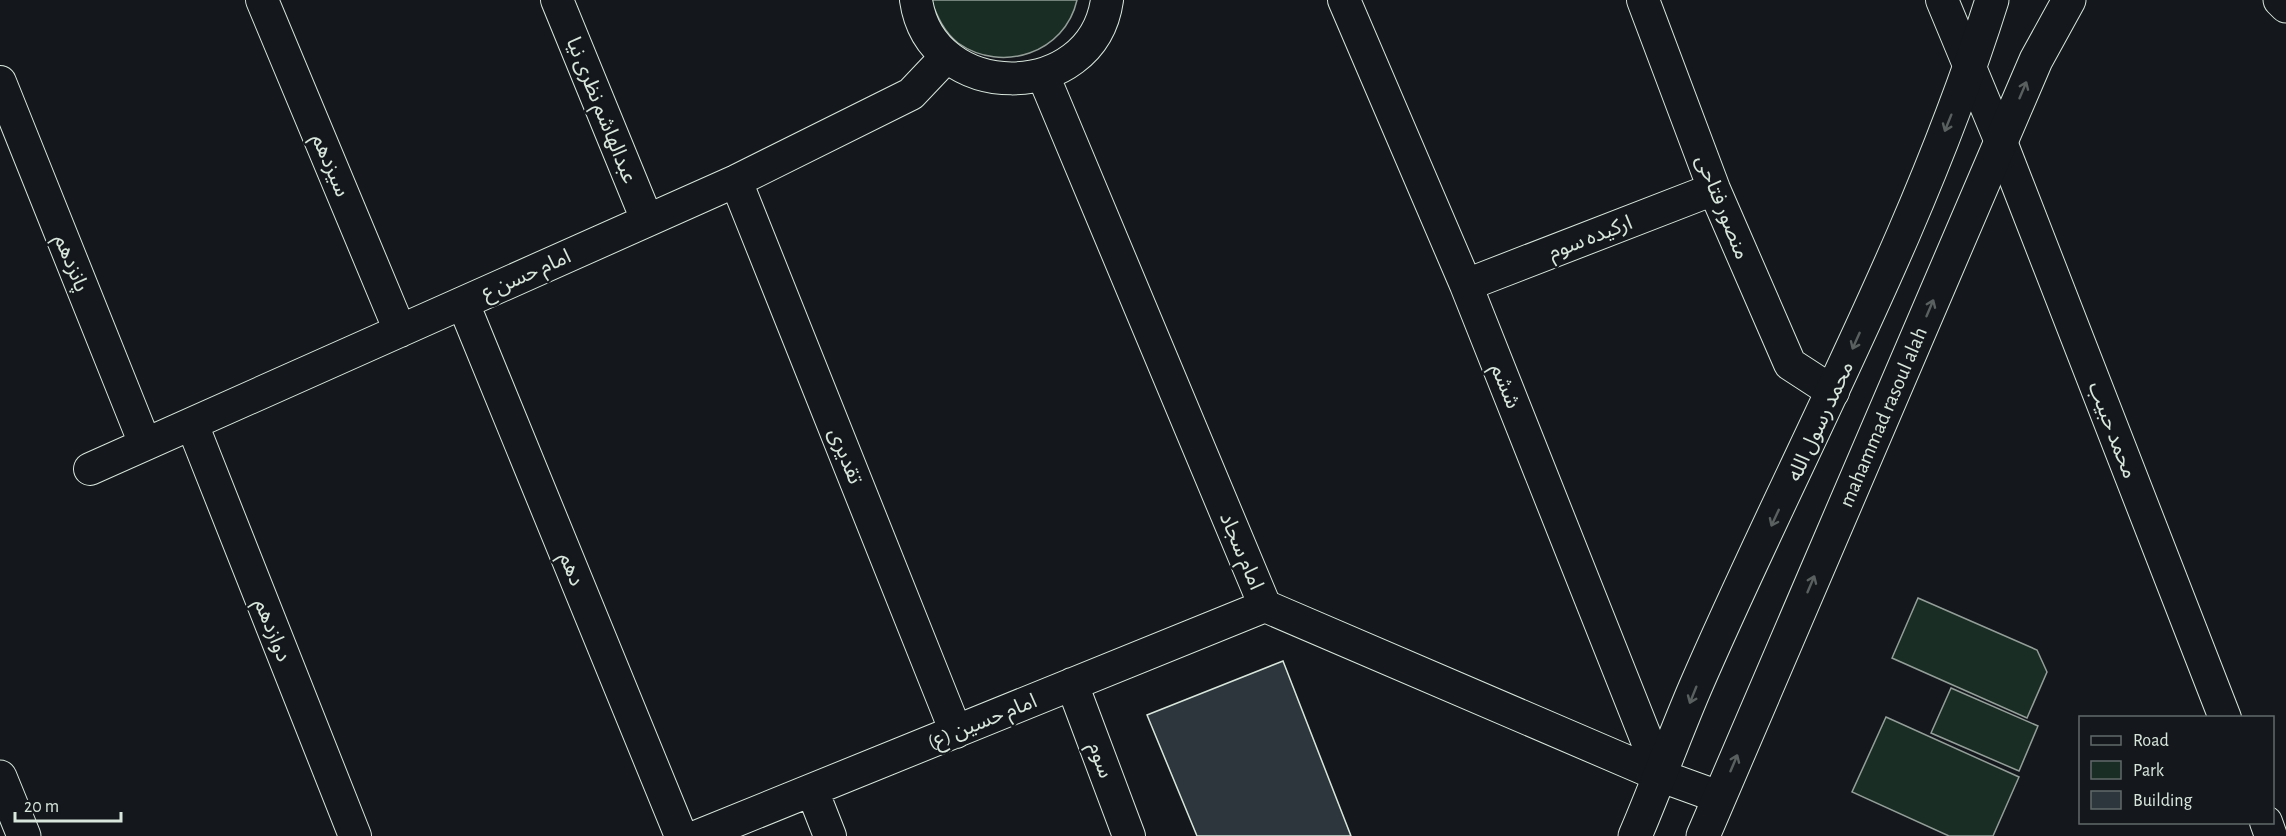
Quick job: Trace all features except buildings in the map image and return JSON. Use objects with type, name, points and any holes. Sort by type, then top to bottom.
[{"type":"street","name":"سیزدهم","points":[[262,0],[400,331]]},
{"type":"street","name":"عبدالهاشم نظری نیا","points":[[557,0],[647,220]]},
{"type":"street","points":[[916,0],[927,32],[947,56],[968,70],[993,79],[1018,80],[1043,75],[1070,61],[1092,39],[1105,12],[1107,0]]},
{"type":"street","name":"ششم","points":[[1344,0],[1466,285],[1661,776]]},
{"type":"street","name":"منصور فتاحی","points":[[1643,0],[1714,189],[1790,364],[1833,392]]},
{"type":"street","name":"محمد حبیب","points":[[1942,0],[2001,142],[2225,716]]},
{"type":"street","name":"محمد رسول الله","points":[[1635,836],[1695,689],[1891,262],[1970,69],[1992,0]]},
{"type":"street","name":"mahammad rasoul alah","points":[[1703,836],[2036,60],[2069,0]]},
{"type":"street","points":[[2280,0],[2286,6]]},
{"type":"street","name":"امام حسن ع","points":[[90,469],[736,181],[911,94],[947,56]]},
{"type":"street","name":"امام سجاد","points":[[1043,75],[1265,606],[1661,776],[1719,797]]},
{"type":"street","name":"پانزدهم","points":[[0,82],[145,444]]},
{"type":"street","name":"تقدیری","points":[[736,181],[956,732]]},
{"type":"street","name":"ارکیده سوم","points":[[1466,285],[1714,189]]},
{"type":"street","name":"دهم","points":[[463,303],[681,836]]},
{"type":"street","name":"دوازدهم","points":[[192,424],[355,836]]},
{"type":"street","name":"امام حسین (ع)","points":[[698,836],[1265,606]]},
{"type":"street","name":"سوم","points":[[1072,684],[1129,836]]},
{"type":"street","points":[[0,777],[24,836]]},
{"type":"street","points":[[812,790],[830,836]]},
{"type":"green space","points":[[931,0],[1077,0],[1070,18],[1060,33],[1046,45],[1030,53],[1012,57],[993,57],[975,52],[953,39],[938,18]]},
{"type":"green space","points":[[1918,598],[2037,650],[2047,672],[2027,718],[1892,658]]},
{"type":"green space","points":[[1951,688],[2038,726],[2019,771],[1931,733]]},
{"type":"green space","points":[[1886,717],[2019,777],[1993,836],[1949,836],[1852,792]]}]
